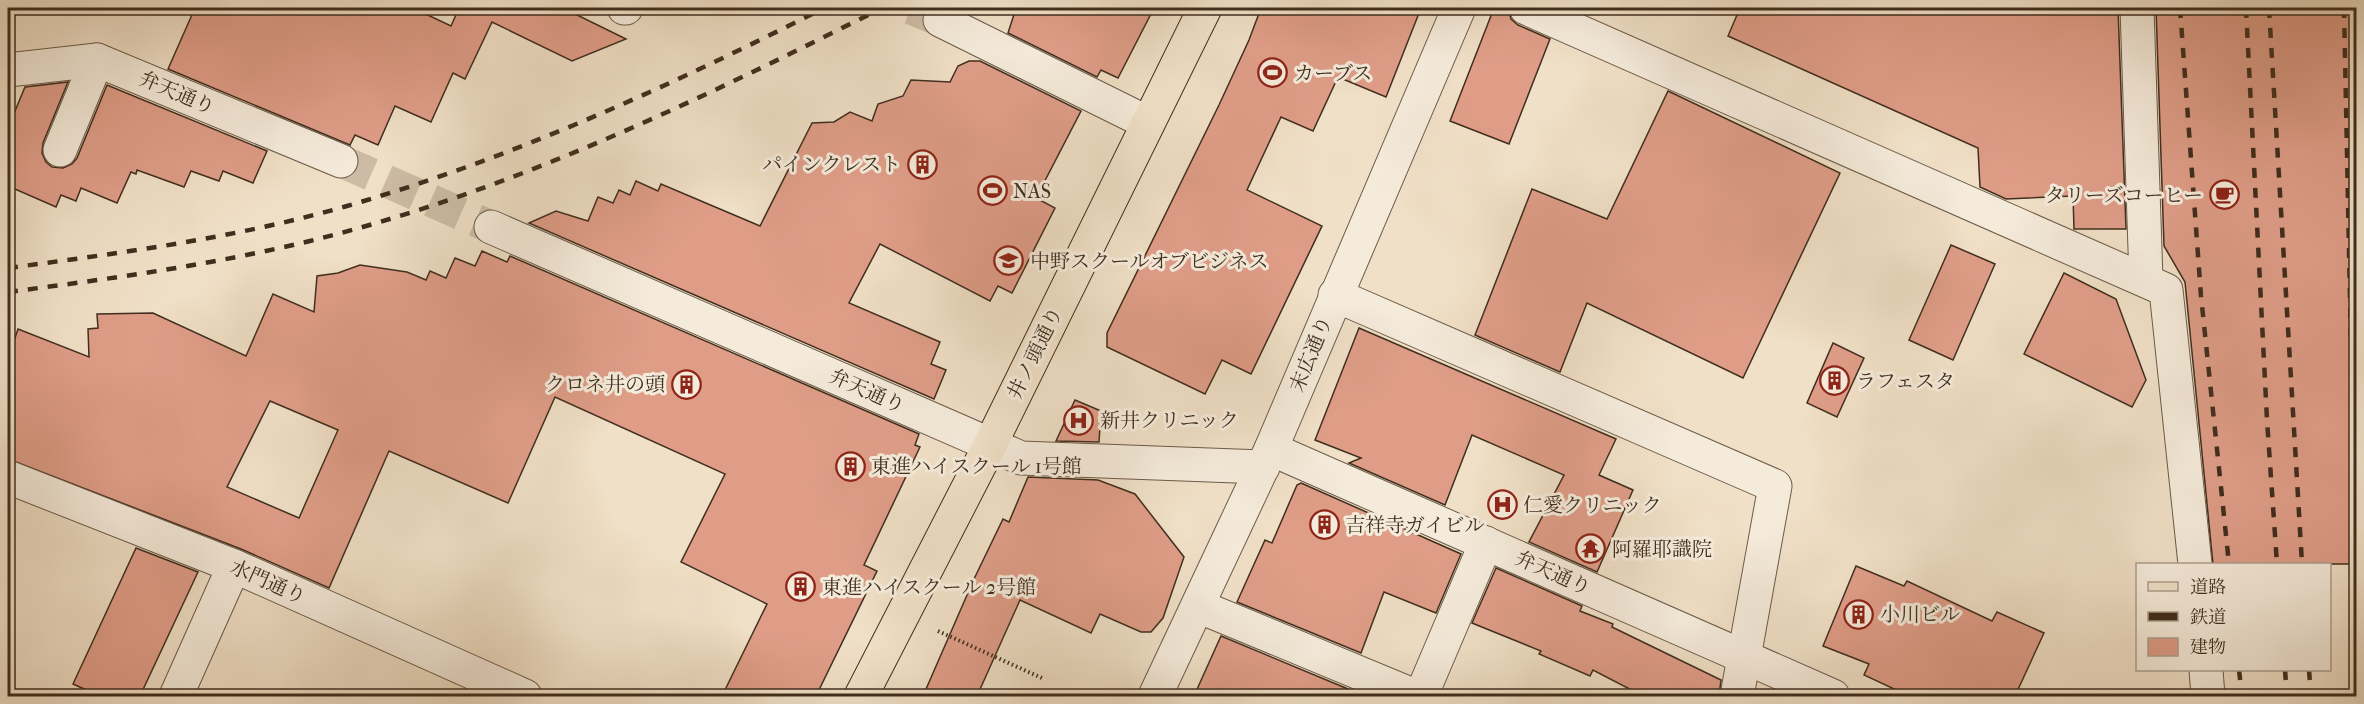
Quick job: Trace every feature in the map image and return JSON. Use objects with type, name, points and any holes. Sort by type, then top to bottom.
[{"type":"main road","name":"井ノ頭通り","points":[[861,696],[990,445],[1205,8]]},
{"type":"street","name":"末広通り","points":[[1155,696],[1267,458],[1459,8]]},
{"type":"street","points":[[1526,8],[2166,290],[2195,563]]},
{"type":"street","points":[[2137,8],[2146,280]]},
{"type":"street","points":[[940,20],[1148,123]]},
{"type":"street","points":[[60,150],[97,60]]},
{"type":"street","name":"弁天通り","points":[[8,70],[97,60],[341,161]]},
{"type":"street","name":"弁天通り","points":[[491,226],[1021,458],[1267,458],[1486,543],[1833,696]]},
{"type":"street","points":[[1335,295],[1775,486],[1746,658],[1737,696]]},
{"type":"street","name":"水門通り","points":[[8,477],[234,566],[525,696]]},
{"type":"street","points":[[1421,696],[1486,543]]},
{"type":"street","points":[[176,696],[234,566]]},
{"type":"street","points":[[1198,606],[1415,696]]},
{"type":"street","points":[[2206,671],[2208,696]]},
{"type":"path","points":[[938,631],[1044,679]]},
{"type":"building","points":[[195,8],[413,8],[451,26],[459,8],[563,8],[626,39],[572,61],[492,22],[465,79],[453,73],[431,122],[395,106],[378,145],[355,135],[350,145],[168,69]]},
{"type":"building","points":[[1016,8],[1154,8],[1118,78],[1101,70],[1097,77],[1008,33]]},
{"type":"building","points":[[1261,8],[1421,8],[1386,97],[1338,77],[1313,131],[1281,117],[1247,190],[1322,226],[1251,374],[1222,360],[1205,394],[1107,347],[1107,333],[1219,105]]},
{"type":"building","points":[[1494,8],[1508,8],[1511,19],[1518,25],[1550,39],[1509,144],[1450,121]]},
{"type":"building","points":[[1740,8],[2118,8],[2126,229],[2074,229],[2073,196],[2006,199],[1980,187],[1978,148],[1728,36]]},
{"type":"building","points":[[2156,8],[2351,8],[2356,265],[2356,564],[2213,563],[2185,282],[2164,246]]},
{"type":"building","points":[[969,61],[980,61],[1081,111],[1036,198],[1055,208],[1012,293],[998,286],[990,301],[880,244],[849,303],[940,342],[931,364],[946,370],[934,399],[529,223],[556,211],[588,221],[598,197],[613,203],[619,190],[630,195],[636,181],[658,191],[661,184],[760,226],[812,123],[834,122],[850,112],[872,121],[878,104],[903,96],[911,80],[950,82],[958,66]]},
{"type":"building","points":[[68,82],[43,143],[42,153],[46,162],[52,167],[63,168],[72,164],[77,158],[107,85],[267,151],[253,183],[223,171],[219,181],[191,171],[184,187],[137,170],[136,174],[131,172],[117,203],[81,188],[76,201],[61,195],[56,207],[8,186],[8,128],[25,87]]},
{"type":"building","points":[[1668,91],[1840,173],[1743,378],[1587,303],[1560,372],[1475,335],[1532,189],[1607,219]]},
{"type":"building","points":[[1951,245],[1995,264],[1953,360],[1909,340]]},
{"type":"building","points":[[482,251],[507,262],[510,256],[919,434],[915,445],[920,447],[864,565],[877,571],[816,696],[722,696],[767,604],[681,562],[725,474],[555,397],[508,503],[389,451],[329,588],[241,549],[8,459],[8,335],[15,338],[18,329],[89,357],[88,329],[98,328],[97,314],[153,313],[246,356],[273,294],[314,312],[317,276],[338,273],[360,265],[407,272],[426,280],[430,271],[446,278],[455,258],[475,266]],"holes":[[[270,401],[338,430],[299,518],[227,487]]]},
{"type":"building","points":[[2064,273],[2116,299],[2146,380],[2132,407],[2024,354]]},
{"type":"building","points":[[1359,328],[1616,439],[1599,475],[1633,490],[1597,572],[1529,542],[1564,475],[1472,435],[1445,505],[1349,463],[1361,458],[1315,440]]},
{"type":"building","name":"ラフェスタ","points":[[1833,343],[1864,358],[1837,417],[1807,403]]},
{"type":"building","points":[[1075,400],[1101,411],[1099,442],[1056,441]]},
{"type":"building","points":[[1028,477],[1098,480],[1135,494],[1184,557],[1163,618],[1151,632],[1141,632],[1100,614],[1091,633],[1020,600],[977,696],[923,696],[974,579],[1003,519],[1009,522]]},
{"type":"building","points":[[1301,483],[1461,554],[1436,613],[1384,592],[1361,653],[1237,602],[1265,540],[1272,543],[1297,485]]},
{"type":"building","points":[[136,548],[198,572],[140,696],[100,696],[73,684]]},
{"type":"building","points":[[1856,566],[1904,586],[1907,581],[1992,621],[1997,612],[2044,633],[2015,696],[1909,696],[1864,675],[1869,664],[1823,646]]},
{"type":"building","points":[[1496,568],[1582,606],[1580,611],[1613,624],[1612,627],[1721,680],[1719,696],[1643,696],[1593,670],[1590,676],[1539,654],[1541,651],[1472,623]]},
{"type":"building","points":[[1221,636],[1348,689],[1345,696],[1194,696]]},
{"type":"tunnel","points":[[911,8],[940,20]]},
{"type":"tunnel","points":[[341,161],[491,227]]},
{"type":"railway","points":[[8,268],[221,236],[305,217],[409,187],[470,166],[590,118],[708,65],[824,8]]},
{"type":"railway","points":[[8,292],[160,271],[273,250],[385,220],[459,197],[602,141],[743,77],[882,8]]},
{"type":"railway","points":[[2180,8],[2201,296],[2229,563]]},
{"type":"railway","points":[[2246,8],[2267,420],[2277,563]]},
{"type":"railway","points":[[2269,8],[2302,563]]},
{"type":"railway","points":[[2344,8],[2356,589]]},
{"type":"railway","points":[[2239,671],[2242,696]]},
{"type":"railway","points":[[2285,671],[2287,696]]},
{"type":"railway","points":[[2309,671],[2311,696]]},
{"type":"place","name":"カーブス","points":[[1273,73]]},
{"type":"place","name":"パインクレスト","points":[[922,164]]},
{"type":"place","name":"NAS","points":[[992,191]]},
{"type":"place","name":"タリーズコーヒー","points":[[2224,195]]},
{"type":"place","name":"中野スクールオブビジネス","points":[[1009,261]]},
{"type":"place","name":"ラフェスタ","points":[[1835,381]]},
{"type":"place","name":"クロネ井の頭","points":[[686,384]]},
{"type":"place","name":"新井クリニック","points":[[1079,420]]},
{"type":"place","name":"東進ハイスクール 1号館","points":[[850,466]]},
{"type":"place","name":"仁愛クリニック","points":[[1502,505]]},
{"type":"place","name":"吉祥寺ガイビル","points":[[1324,525]]},
{"type":"place","name":"阿羅耶識院","points":[[1591,549]]},
{"type":"place","name":"東進ハイスクール 2号館","points":[[801,587]]},
{"type":"place","name":"小川ビル","points":[[1859,614]]}]
